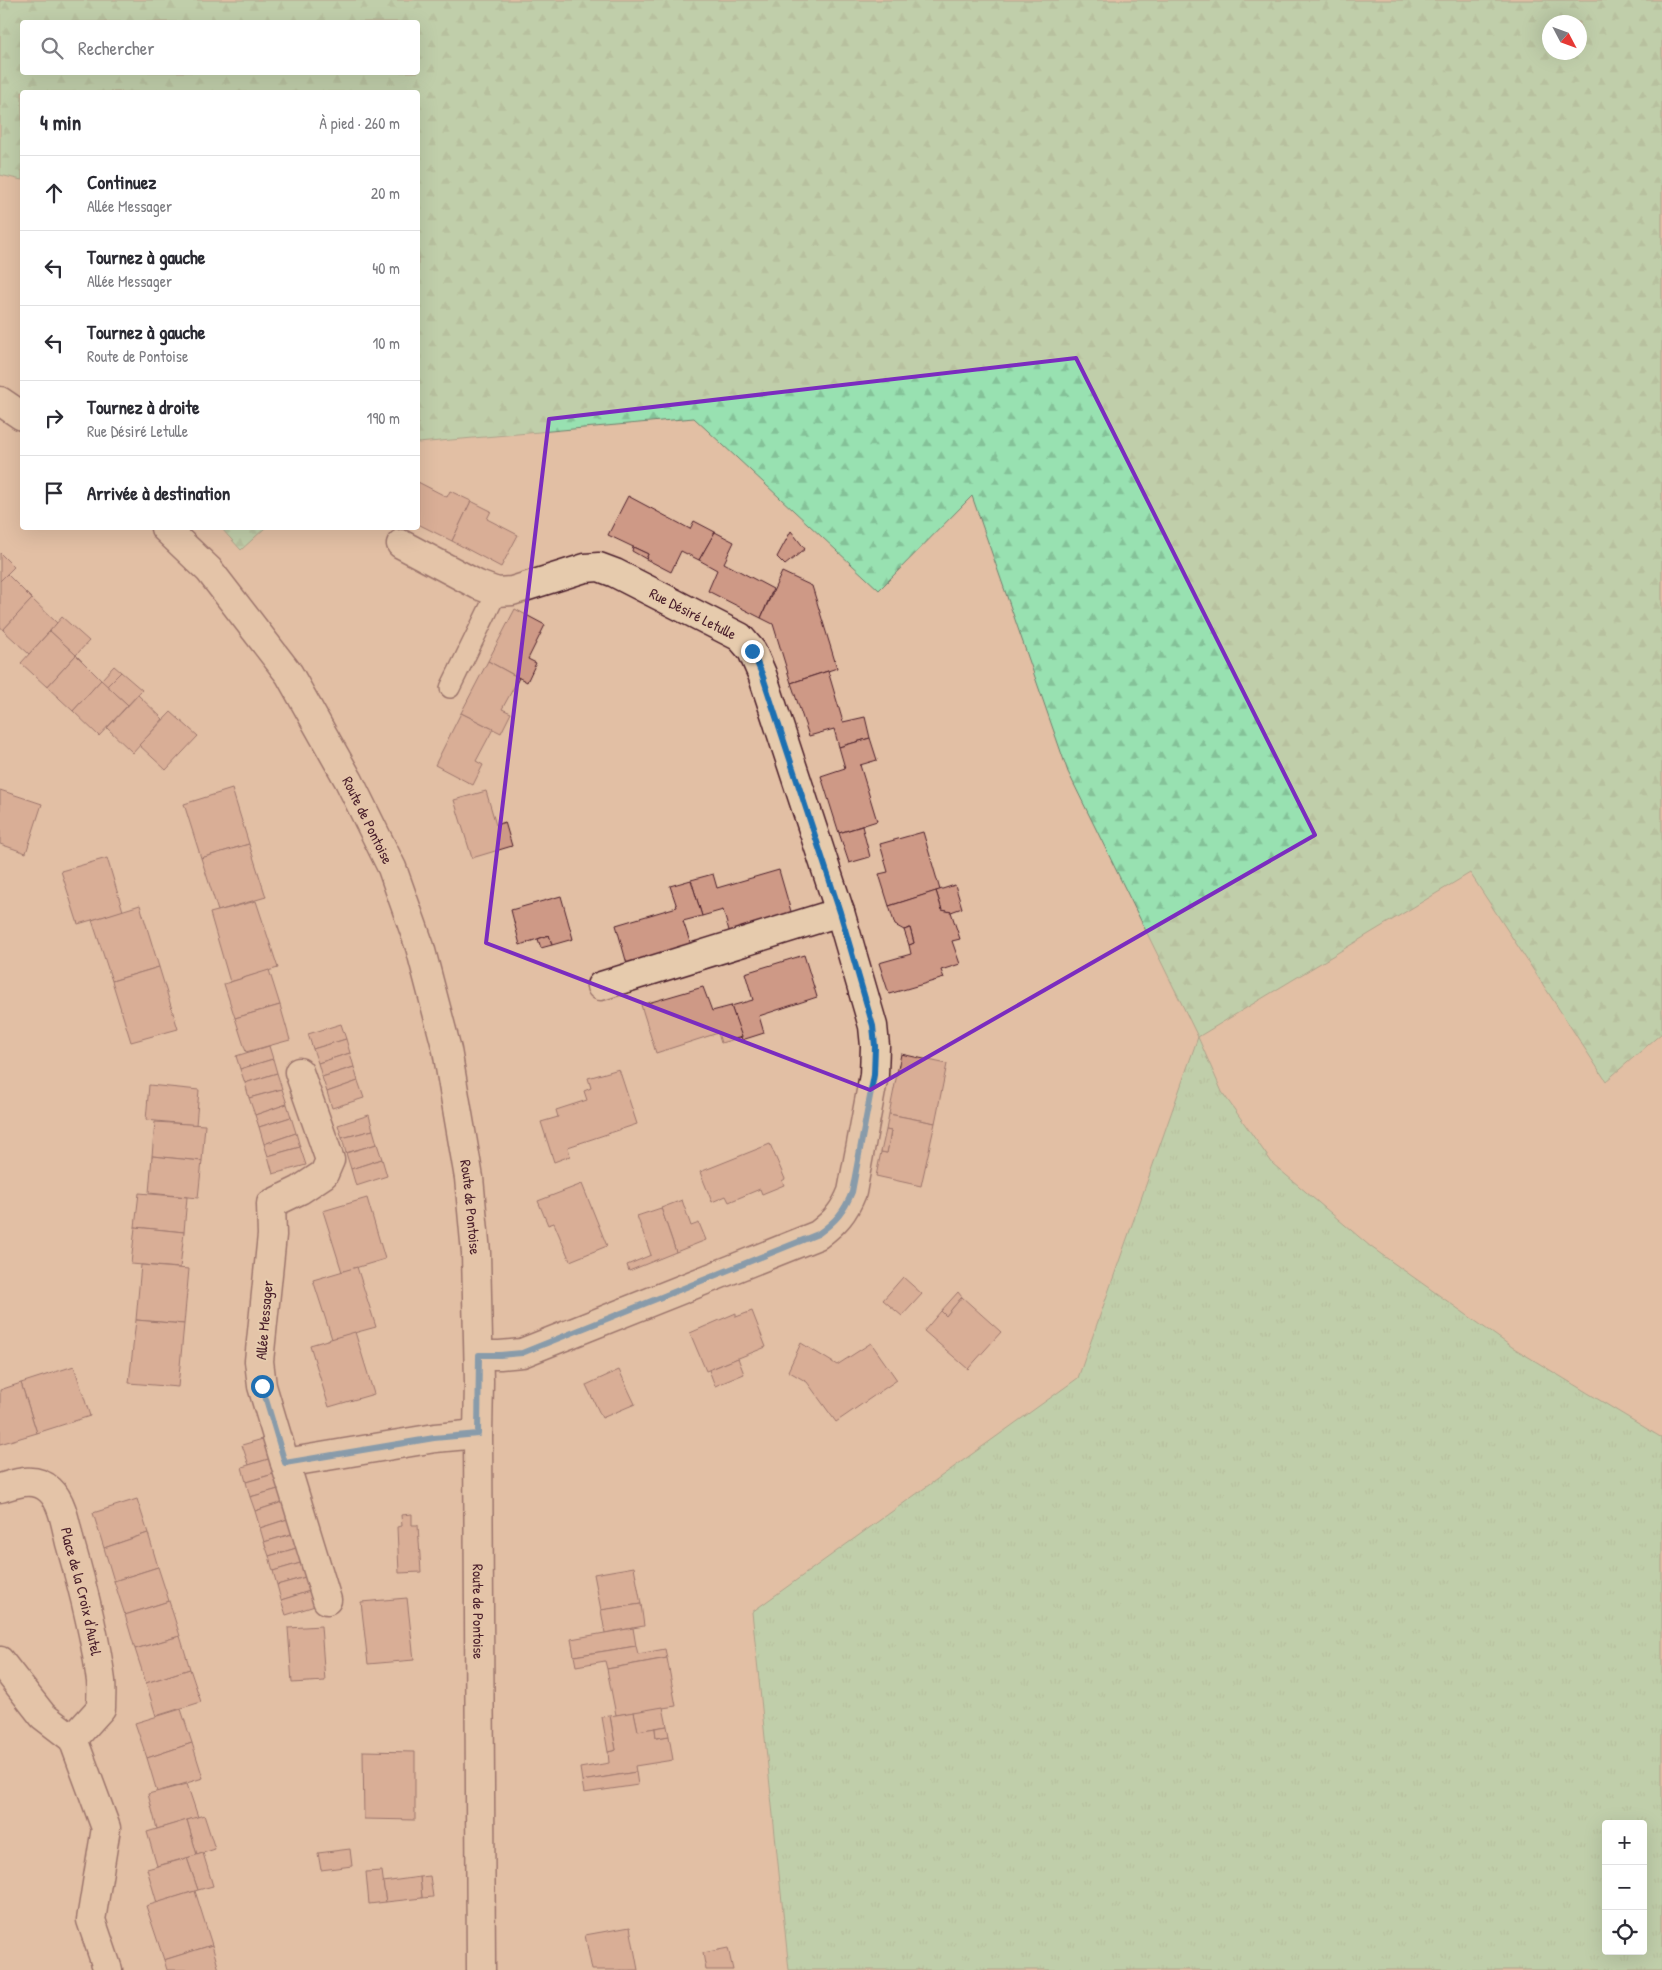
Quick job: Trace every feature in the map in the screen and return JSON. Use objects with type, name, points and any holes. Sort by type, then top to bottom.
[{"type":"street","points":[[0,401],[20,415]]},
{"type":"street","name":"Route de Pontoise","points":[[167,530],[209,570],[289,674],[349,781],[392,868],[420,947],[447,1050],[469,1178],[476,1253],[479,1355],[481,1970]]},
{"type":"street","points":[[400,544],[478,585],[497,592]]},
{"type":"street","name":"Rue Désiré Letulle","points":[[479,1355],[522,1353],[818,1234],[834,1222],[846,1207],[852,1192],[874,1075],[875,1046],[873,1026],[840,912],[762,674],[752,651],[740,637],[623,577],[599,567],[585,568],[512,591],[497,592]]},
{"type":"street","points":[[601,986],[840,912]]},
{"type":"street","name":"Allée Messager","points":[[299,1072],[330,1160],[324,1174],[300,1190],[271,1204],[272,1235],[259,1361],[262,1386],[326,1600]]},
{"type":"street","points":[[285,1463],[434,1438],[478,1434]]},
{"type":"street","name":"Place de la Croix d'Autel","points":[[0,1488],[26,1480],[43,1485],[56,1497],[63,1516],[87,1603],[101,1682],[101,1708],[73,1739]]},
{"type":"street","points":[[0,1661],[44,1716],[73,1739],[106,1828],[91,1920],[108,1970]]},
{"type":"lane","points":[[450,688],[497,592]]},
{"type":"highlighted area","points":[[1076,358],[1315,835],[870,1090],[486,943],[549,419]]},
{"type":"green space","points":[[0,0],[1662,0],[1662,1033],[1606,1081],[1470,873],[1198,1037],[1068,772],[972,496],[879,590],[694,418],[420,443],[420,90],[20,90],[20,180],[0,175]]},
{"type":"green space","points":[[223,530],[263,530],[241,550]]},
{"type":"green space","points":[[1198,1037],[1222,1092],[1273,1164],[1371,1247],[1512,1347],[1662,1438],[1662,1970],[789,1970],[752,1612],[1078,1378]]},
{"type":"building","points":[[420,483],[447,497],[450,491],[471,501],[452,541],[420,525]]},
{"type":"building","points":[[628,496],[690,529],[694,521],[715,532],[699,560],[681,551],[671,572],[646,559],[648,554],[608,535]]},
{"type":"building","points":[[471,501],[491,511],[487,519],[518,535],[501,567],[452,541]]},
{"type":"building","points":[[791,531],[805,549],[785,565],[777,557]]},
{"type":"building","points":[[715,532],[734,542],[724,563],[773,589],[761,618],[708,591],[717,570],[699,560]]},
{"type":"building","points":[[633,547],[648,554],[646,559],[632,551]]},
{"type":"building","points":[[0,553],[14,567],[0,581]]},
{"type":"building","points":[[782,572],[812,586],[837,668],[791,683],[773,624],[761,618]]},
{"type":"building","points":[[7,574],[32,599],[3,630],[0,626],[0,581]]},
{"type":"building","points":[[32,599],[57,623],[29,654],[3,630]]},
{"type":"building","points":[[515,609],[545,625],[528,659],[536,663],[527,682],[488,661]]},
{"type":"building","points":[[62,617],[89,641],[76,655],[50,631]]},
{"type":"building","points":[[50,631],[76,655],[47,687],[21,663]]},
{"type":"building","points":[[76,655],[101,680],[73,711],[47,687]]},
{"type":"building","points":[[488,661],[519,678],[502,709],[511,713],[501,733],[461,713]]},
{"type":"building","points":[[114,666],[121,672],[107,686],[101,680]]},
{"type":"building","points":[[828,671],[843,722],[865,717],[870,738],[839,747],[834,729],[809,736],[791,683]]},
{"type":"building","points":[[121,672],[142,690],[128,705],[107,686]]},
{"type":"building","points":[[101,680],[128,705],[99,736],[73,711]]},
{"type":"building","points":[[138,695],[163,719],[133,753],[107,728]]},
{"type":"building","points":[[171,712],[198,736],[166,770],[139,745]]},
{"type":"building","points":[[461,713],[493,729],[476,761],[483,765],[473,785],[435,765]]},
{"type":"building","points":[[870,738],[877,760],[860,765],[877,821],[839,833],[821,776],[845,768],[839,747]]},
{"type":"building","points":[[232,789],[249,844],[201,858],[184,804]]},
{"type":"building","points":[[0,790],[42,804],[26,853],[0,844]]},
{"type":"building","points":[[486,791],[496,825],[505,822],[512,846],[472,858],[454,800]]},
{"type":"building","points":[[862,826],[870,857],[849,863],[839,833]]},
{"type":"building","points":[[923,832],[940,890],[889,906],[879,874],[888,872],[880,844]]},
{"type":"building","points":[[249,844],[266,897],[218,911],[201,858]]},
{"type":"building","points":[[107,858],[123,911],[78,924],[61,871]]},
{"type":"building","points":[[779,870],[792,915],[730,934],[723,910],[702,916],[691,880],[713,874],[717,888]]},
{"type":"building","points":[[691,880],[702,916],[683,921],[691,945],[627,964],[616,925],[677,907],[670,886]]},
{"type":"building","points":[[955,885],[962,908],[951,912],[942,910],[936,891]]},
{"type":"building","points":[[936,891],[942,910],[951,912],[960,939],[952,941],[960,964],[941,970],[944,978],[889,994],[879,963],[911,954],[909,945],[914,943],[910,928],[904,930],[895,925],[889,906]]},
{"type":"building","points":[[561,896],[573,939],[552,945],[549,935],[520,945],[511,910]]},
{"type":"building","points":[[256,901],[278,968],[230,982],[210,913]]},
{"type":"building","points":[[140,905],[159,967],[112,981],[92,920]]},
{"type":"building","points":[[910,928],[914,943],[909,945],[904,930]]},
{"type":"building","points":[[549,935],[552,945],[541,948],[538,939]]},
{"type":"building","points":[[804,955],[817,997],[759,1016],[764,1033],[742,1040],[731,1006],[753,1000],[745,973]]},
{"type":"building","points":[[159,967],[178,1029],[131,1042],[112,981]]},
{"type":"building","points":[[269,970],[280,1005],[235,1018],[224,984]]},
{"type":"building","points":[[703,987],[712,1011],[731,1006],[742,1037],[721,1043],[718,1033],[656,1053],[641,1005]]},
{"type":"building","points":[[280,1005],[290,1040],[246,1052],[235,1018]]},
{"type":"building","points":[[341,1024],[346,1039],[313,1049],[308,1034]]},
{"type":"building","points":[[346,1039],[350,1053],[318,1063],[313,1049]]},
{"type":"building","points":[[269,1046],[273,1059],[240,1069],[236,1056]]},
{"type":"building","points":[[350,1053],[354,1067],[322,1077],[318,1063]]},
{"type":"building","points":[[901,1054],[947,1064],[935,1123],[889,1114]]},
{"type":"building","points":[[273,1059],[277,1073],[245,1083],[240,1069]]},
{"type":"building","points":[[354,1067],[358,1081],[327,1092],[322,1077]]},
{"type":"building","points":[[619,1069],[637,1124],[568,1147],[570,1156],[554,1162],[541,1122],[558,1117],[556,1110],[587,1100],[584,1091],[591,1088],[588,1078]]},
{"type":"building","points":[[277,1073],[282,1089],[249,1098],[245,1083]]},
{"type":"building","points":[[358,1081],[364,1098],[332,1108],[327,1092]]},
{"type":"building","points":[[149,1085],[199,1090],[196,1125],[146,1120]]},
{"type":"building","points":[[282,1089],[287,1104],[255,1115],[249,1098]]},
{"type":"building","points":[[287,1104],[291,1117],[259,1127],[255,1115]]},
{"type":"building","points":[[889,1114],[935,1123],[921,1186],[876,1176],[881,1152],[887,1153],[891,1131],[886,1130]]},
{"type":"building","points":[[369,1115],[373,1130],[342,1138],[338,1125]]},
{"type":"building","points":[[291,1117],[296,1133],[264,1144],[259,1127]]},
{"type":"building","points":[[155,1122],[205,1125],[202,1161],[152,1156]]},
{"type":"building","points":[[373,1130],[377,1144],[346,1153],[342,1138]]},
{"type":"building","points":[[886,1130],[891,1131],[887,1153],[881,1152]]},
{"type":"building","points":[[296,1133],[300,1147],[268,1156],[264,1144]]},
{"type":"building","points":[[377,1144],[382,1159],[351,1169],[346,1153]]},
{"type":"building","points":[[770,1144],[785,1179],[782,1181],[784,1185],[762,1194],[760,1189],[729,1202],[726,1196],[712,1202],[700,1172]]},
{"type":"building","points":[[300,1147],[306,1165],[273,1174],[268,1156]]},
{"type":"building","points":[[152,1156],[202,1161],[198,1198],[149,1193]]},
{"type":"building","points":[[382,1159],[387,1176],[356,1186],[351,1169]]},
{"type":"building","points":[[582,1184],[607,1246],[570,1261],[554,1223],[548,1225],[538,1201]]},
{"type":"building","points":[[139,1193],[187,1197],[184,1232],[135,1227]]},
{"type":"building","points":[[367,1198],[385,1259],[342,1272],[323,1211]]},
{"type":"building","points":[[682,1200],[691,1226],[699,1223],[706,1240],[676,1252],[661,1208]]},
{"type":"building","points":[[661,1208],[676,1252],[629,1271],[627,1265],[651,1255],[637,1216]]},
{"type":"building","points":[[135,1227],[184,1232],[180,1268],[131,1264]]},
{"type":"building","points":[[141,1265],[189,1269],[184,1324],[136,1320]]},
{"type":"building","points":[[357,1267],[376,1327],[332,1339],[313,1280]]},
{"type":"building","points":[[903,1277],[922,1294],[902,1316],[883,1300]]},
{"type":"building","points":[[958,1292],[962,1297],[946,1316],[941,1311]]},
{"type":"building","points":[[962,1297],[1001,1332],[968,1369],[924,1331],[941,1311],[946,1316]]},
{"type":"building","points":[[752,1311],[766,1347],[706,1371],[690,1333],[736,1313],[736,1317]]},
{"type":"building","points":[[136,1320],[184,1324],[178,1387],[129,1383]]},
{"type":"building","points":[[355,1332],[374,1394],[329,1407],[310,1345]]},
{"type":"building","points":[[801,1343],[837,1365],[871,1343],[897,1380],[836,1422],[807,1382],[788,1371]]},
{"type":"building","points":[[738,1358],[744,1374],[715,1386],[709,1370]]},
{"type":"building","points":[[74,1366],[90,1416],[37,1433],[21,1383]]},
{"type":"building","points":[[619,1370],[635,1404],[602,1418],[586,1385]]},
{"type":"building","points":[[21,1383],[37,1433],[0,1444],[0,1390]]},
{"type":"building","points":[[266,1438],[272,1458],[249,1465],[242,1445]]},
{"type":"building","points":[[272,1458],[277,1473],[246,1482],[242,1467]]},
{"type":"building","points":[[277,1473],[282,1488],[250,1497],[246,1482]]},
{"type":"building","points":[[282,1488],[286,1501],[255,1511],[250,1497]]},
{"type":"building","points":[[137,1499],[148,1533],[104,1548],[93,1513]]},
{"type":"building","points":[[286,1501],[291,1518],[260,1528],[255,1511]]},
{"type":"building","points":[[412,1514],[412,1525],[418,1525],[421,1572],[399,1573],[397,1527],[402,1526],[401,1515]]},
{"type":"building","points":[[291,1518],[295,1533],[264,1542],[260,1528]]},
{"type":"building","points":[[148,1533],[158,1567],[114,1581],[104,1548]]},
{"type":"building","points":[[295,1533],[300,1547],[269,1556],[264,1542]]},
{"type":"building","points":[[300,1547],[304,1562],[273,1571],[269,1556]]},
{"type":"building","points":[[304,1562],[309,1576],[277,1585],[273,1571]]},
{"type":"building","points":[[158,1567],[169,1601],[125,1615],[114,1581]]},
{"type":"building","points":[[634,1567],[641,1604],[601,1610],[594,1574]]},
{"type":"building","points":[[309,1576],[313,1590],[281,1600],[277,1585]]},
{"type":"building","points":[[313,1590],[318,1605],[286,1615],[281,1600]]},
{"type":"building","points":[[407,1598],[414,1660],[368,1664],[361,1602]]},
{"type":"building","points":[[169,1601],[180,1636],[135,1649],[125,1615]]},
{"type":"building","points":[[641,1604],[644,1626],[605,1633],[601,1610]]},
{"type":"building","points":[[321,1626],[325,1681],[292,1683],[288,1628]]},
{"type":"building","points":[[633,1628],[636,1646],[574,1656],[571,1639]]},
{"type":"building","points":[[180,1636],[190,1669],[146,1683],[135,1649]]},
{"type":"building","points":[[636,1646],[638,1654],[665,1649],[667,1658],[607,1669],[605,1661],[576,1666],[574,1656]]},
{"type":"building","points":[[667,1658],[676,1706],[616,1715],[607,1669]]},
{"type":"building","points":[[190,1669],[201,1702],[156,1716],[146,1683]]},
{"type":"building","points":[[663,1707],[667,1726],[638,1731],[634,1712]]},
{"type":"building","points":[[181,1709],[192,1743],[147,1758],[135,1723]]},
{"type":"building","points":[[634,1712],[638,1731],[655,1728],[656,1738],[669,1736],[673,1760],[635,1766],[636,1772],[582,1781],[580,1768],[609,1763],[608,1752],[616,1750],[610,1716]]},
{"type":"building","points":[[610,1716],[616,1750],[608,1752],[602,1717]]},
{"type":"building","points":[[667,1726],[669,1736],[656,1738],[655,1728]]},
{"type":"building","points":[[192,1743],[203,1778],[157,1792],[147,1758]]},
{"type":"building","points":[[363,1751],[415,1752],[415,1820],[364,1819]]},
{"type":"building","points":[[636,1772],[638,1785],[584,1793],[582,1781]]},
{"type":"building","points":[[187,1784],[198,1817],[157,1829],[148,1794]]},
{"type":"building","points":[[204,1815],[215,1849],[197,1855],[187,1820]]},
{"type":"building","points":[[187,1820],[197,1855],[157,1866],[147,1832]]},
{"type":"building","points":[[350,1849],[352,1866],[321,1870],[318,1853]]},
{"type":"building","points":[[203,1853],[213,1886],[198,1890],[187,1858]]},
{"type":"building","points":[[187,1858],[198,1890],[157,1903],[147,1869]]},
{"type":"building","points":[[382,1871],[386,1902],[369,1904],[366,1872]]},
{"type":"building","points":[[430,1876],[433,1897],[422,1898],[420,1877]]},
{"type":"building","points":[[420,1877],[422,1898],[386,1902],[383,1882]]},
{"type":"building","points":[[195,1891],[212,1945],[164,1960],[146,1906]]},
{"type":"building","points":[[630,1927],[638,1970],[592,1970],[585,1935]]},
{"type":"building","points":[[212,1945],[219,1970],[167,1970],[164,1960]]},
{"type":"building","points":[[728,1948],[733,1970],[706,1970],[703,1953]]},
{"type":"route","points":[[262,1386],[285,1463],[434,1438],[478,1434],[479,1355],[522,1353],[636,1308],[818,1234],[834,1222],[846,1207],[852,1192],[874,1075],[875,1046],[873,1026],[840,912],[762,674],[752,651]]}]
